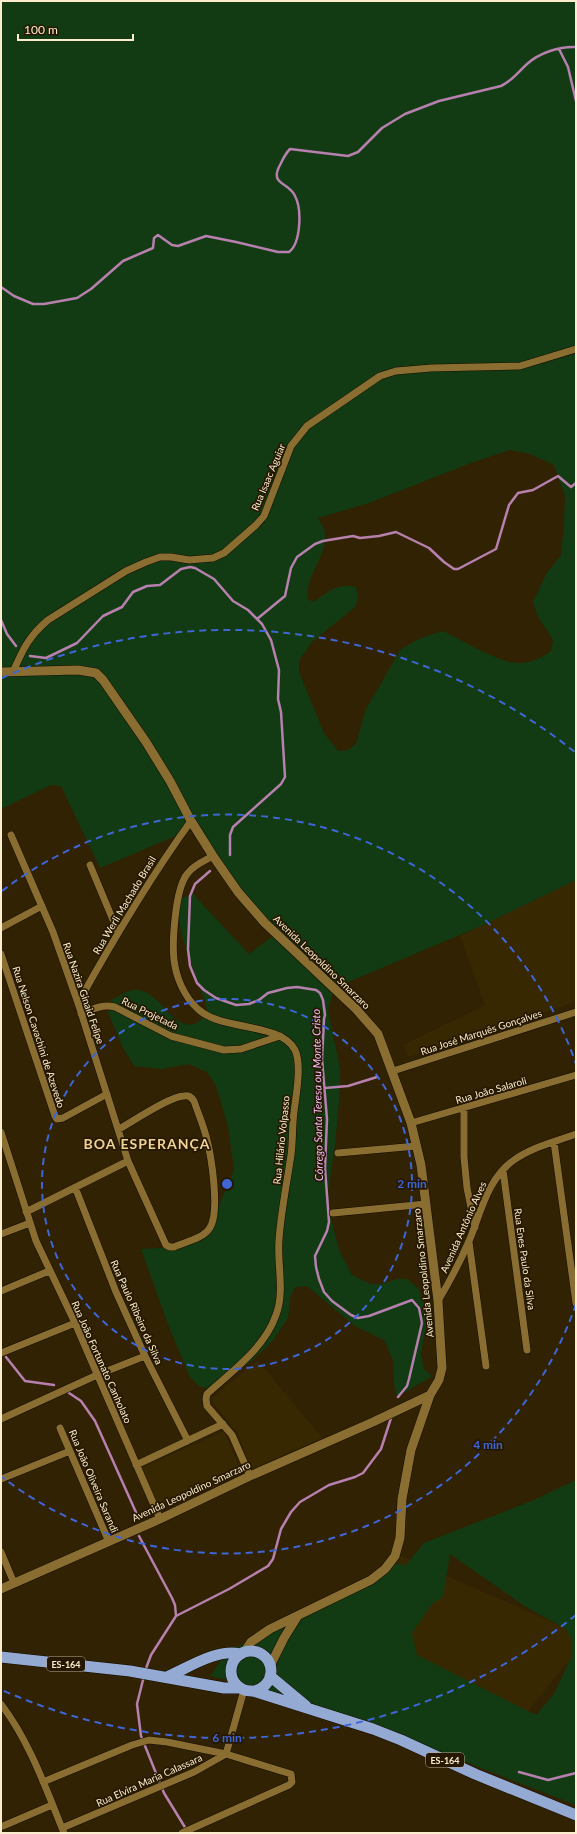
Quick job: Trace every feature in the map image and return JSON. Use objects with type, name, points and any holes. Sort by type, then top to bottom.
[{"type":"highway","name":"ES-164","points":[[167,1677],[222,1652],[258,1653],[266,1658],[270,1671],[311,1710]]},
{"type":"highway","points":[[242,1653],[233,1662],[231,1672],[233,1681],[246,1690],[262,1688],[270,1671]]},
{"type":"highway","name":"ES-164","points":[[1,1657],[130,1671],[203,1685],[246,1690],[373,1729],[474,1774],[576,1815]]},
{"type":"street","name":"Rua Isaac Aguiar","points":[[13,672],[25,645],[38,628],[48,620],[126,571],[160,557],[201,560],[214,558],[224,553],[264,516],[291,446],[307,426],[380,376],[396,371],[430,368],[520,366],[576,349]]},
{"type":"street","name":"Avenida Leopoldino Smarzaro","points":[[1,1589],[160,1519],[250,1476],[373,1422],[430,1395],[439,1380],[442,1368],[438,1301],[417,1146],[411,1123],[393,1071],[378,1034],[370,1024],[250,908],[212,856],[170,781],[146,742],[110,690],[96,673],[78,670],[13,672]]},
{"type":"street","points":[[1,672],[13,672]]},
{"type":"street","name":"Rua Werli Machado Brasil","points":[[78,1003],[118,932],[163,859],[191,820]]},
{"type":"street","name":"Rua Nazira Ginaid Felipe","points":[[11,835],[42,906],[78,1003],[128,1161],[168,1247],[174,1247],[201,1236],[209,1230],[214,1217],[215,1194],[210,1153],[194,1101],[186,1095],[175,1098],[119,1130]]},
{"type":"street","name":"Rua Hilário Volpasso","points":[[212,856],[188,873],[180,886],[176,905],[173,955],[178,977],[185,993],[194,1005],[203,1013],[228,1024],[264,1030],[280,1036],[290,1042],[298,1057],[291,1153],[278,1250],[280,1295],[276,1316],[251,1354],[207,1394],[206,1399],[208,1406],[232,1435],[250,1476]]},
{"type":"street","points":[[90,865],[118,932]]},
{"type":"street","points":[[1,928],[42,906]]},
{"type":"street","name":"Rua Nelson Cavachini de Azevedo","points":[[1,954],[57,1119],[63,1118],[107,1094]]},
{"type":"street","name":"Rua Projetada","points":[[81,1014],[100,1006],[108,1005],[115,1007],[171,1036],[224,1050],[241,1049],[280,1036]]},
{"type":"street","name":"Rua José Marquês Gonçalves","points":[[393,1071],[576,1012]]},
{"type":"street","name":"Rua João Salaroli","points":[[411,1123],[576,1075]]},
{"type":"street","points":[[464,1108],[464,1157],[467,1188],[475,1227]]},
{"type":"street","name":"Rua João Fortunato Canholato","points":[[1,1132],[36,1241],[75,1323],[160,1519]]},
{"type":"street","name":"Avenida Antônio Alves","points":[[438,1301],[454,1275],[469,1242],[486,1196],[503,1170],[531,1150],[576,1134]]},
{"type":"street","points":[[554,1142],[576,1302]]},
{"type":"street","points":[[338,1153],[417,1146]]},
{"type":"street","points":[[26,1212],[128,1161]]},
{"type":"street","name":"Rua Enes Paulo da Silva","points":[[503,1170],[527,1350]]},
{"type":"street","name":"Rua Paulo Ribeiro da Silva","points":[[75,1187],[116,1292],[145,1356],[188,1441]]},
{"type":"street","points":[[333,1213],[426,1204]]},
{"type":"street","points":[[1,1234],[30,1223]]},
{"type":"street","points":[[469,1242],[486,1366]]},
{"type":"street","points":[[1,1292],[50,1271]]},
{"type":"street","points":[[1,1353],[75,1323]]},
{"type":"street","points":[[1,1419],[97,1375],[145,1356]]},
{"type":"street","points":[[242,1653],[259,1635],[371,1580],[385,1569],[395,1556],[400,1538],[402,1499],[406,1472],[413,1444],[430,1395]]},
{"type":"street","points":[[136,1465],[223,1424]]},
{"type":"street","name":"Rua João Oliveira Sarandi","points":[[60,1428],[109,1542]]},
{"type":"street","points":[[1,1479],[70,1451]]},
{"type":"street","points":[[1,1552],[14,1583]]},
{"type":"street","points":[[270,1671],[284,1638],[297,1617]]},
{"type":"street","points":[[226,1754],[246,1690]]},
{"type":"street","points":[[2,1706],[14,1721],[43,1782],[63,1831]]},
{"type":"street","points":[[43,1782],[146,1741],[167,1742],[226,1754],[291,1774],[292,1782],[289,1785],[182,1833]]},
{"type":"street","name":"Rua Elvira Maria Calassara","points":[[63,1831],[212,1763],[226,1754]]},
{"type":"street","points":[[3,1827],[52,1805]]},
{"type":"shaded area","points":[[576,880],[576,1002],[408,1057],[403,1045],[485,1005],[460,936]]},
{"type":"shaded area","points":[[258,1360],[322,1438],[252,1469],[237,1432],[210,1399]]},
{"type":"shaded area","points":[[224,1431],[240,1469],[240,1475],[168,1508],[156,1502],[141,1468]]},
{"type":"shaded area","points":[[401,1556],[576,1632],[576,1652],[487,1762],[379,1660],[392,1577]]},
{"type":"green space","points":[[1,1],[576,1],[576,880],[481,926],[334,988],[328,1010],[340,1069],[340,1090],[335,1145],[328,1191],[330,1215],[339,1250],[352,1275],[370,1284],[381,1284],[398,1279],[407,1279],[418,1288],[423,1300],[427,1321],[421,1354],[424,1369],[432,1376],[397,1397],[394,1384],[393,1360],[384,1340],[355,1326],[307,1286],[295,1287],[290,1298],[288,1318],[273,1340],[252,1361],[211,1389],[199,1386],[190,1377],[169,1327],[141,1249],[179,1247],[210,1235],[219,1206],[234,1170],[228,1126],[216,1086],[207,1072],[189,1064],[161,1069],[134,1066],[123,1048],[108,1012],[111,1000],[134,990],[143,991],[152,996],[180,1022],[187,1024],[196,1023],[208,1013],[183,940],[178,911],[180,899],[193,894],[249,954],[273,936],[197,827],[100,868],[61,786],[51,785],[1,809]],"holes":[[[510,450],[530,454],[554,465],[565,496],[561,555],[546,574],[533,602],[537,615],[553,640],[551,651],[535,660],[526,663],[517,663],[509,662],[490,655],[443,631],[421,638],[401,649],[366,709],[356,744],[348,750],[338,751],[324,733],[299,672],[300,659],[312,642],[355,607],[358,598],[356,587],[343,586],[333,589],[313,602],[308,599],[310,581],[324,547],[325,538],[323,528],[318,518],[369,503],[471,463]]]},
{"type":"green space","points":[[576,1480],[576,1805],[346,1715],[272,1691],[210,1676],[228,1651],[278,1627],[393,1563],[406,1565],[424,1543],[534,1500]],"holes":[[[450,1554],[526,1607],[566,1629],[572,1641],[572,1655],[554,1694],[536,1715],[417,1655],[412,1633],[432,1604],[443,1597]]]},
{"type":"waterway","points":[[1,287],[14,296],[33,304],[44,304],[77,298],[91,289],[123,261],[153,248],[154,238],[158,235],[172,245],[178,246],[206,236],[278,252],[289,252],[293,248],[298,234],[299,209],[292,191],[278,180],[277,172],[285,155],[290,149],[348,156],[358,152],[382,128],[405,114],[439,101],[501,86],[508,82],[527,64],[537,57],[557,49],[576,47]]},
{"type":"waterway","points":[[559,49],[568,67],[576,101]]},
{"type":"waterway","points":[[257,619],[285,596],[291,568],[297,557],[315,544],[323,541],[353,536],[360,538],[396,532],[429,548],[444,562],[454,569],[458,569],[496,549],[509,505],[518,493],[533,490],[558,476],[571,487],[576,483]]},
{"type":"waterway","name":"Córrego Santa Teresa ou Monte Cristo","points":[[30,656],[46,658],[77,643],[103,616],[122,607],[133,592],[147,586],[160,585],[181,569],[190,567],[195,568],[214,579],[233,601],[248,610],[262,624],[271,640],[279,670],[278,699],[281,712],[285,777],[281,784],[233,827],[230,835],[230,855]]},
{"type":"waterway","name":"Córrego Santa Teresa ou Monte Cristo","points":[[1,620],[7,634],[16,646]]},
{"type":"waterway","name":"Córrego Santa Teresa ou Monte Cristo","points":[[210,871],[195,884],[190,896],[188,949],[190,966],[197,983],[216,998],[236,1005],[249,1004],[259,1000],[268,993],[297,987],[316,990],[320,993],[323,1000],[325,1015],[322,1059],[327,1119],[325,1168],[329,1222],[327,1231],[315,1256],[316,1267],[324,1292],[332,1301],[351,1315],[358,1318],[369,1316],[412,1300],[419,1308],[422,1323],[409,1379],[407,1386],[398,1397]]},
{"type":"waterway","points":[[325,1088],[348,1086],[377,1077]]},
{"type":"waterway","points":[[6,1357],[25,1381],[54,1385]]},
{"type":"waterway","points":[[69,1393],[81,1401],[95,1421],[139,1519]]},
{"type":"waterway","name":"Córrego Santa Teresa ou Monte Cristo","points":[[145,1671],[151,1655],[176,1616],[229,1589],[268,1566],[273,1559],[281,1529],[291,1512],[300,1502],[329,1485],[363,1473],[381,1449],[391,1418]]},
{"type":"waterway","points":[[139,1536],[172,1598],[175,1605],[176,1616]]},
{"type":"waterway","name":"Córrego Santa Teresa ou Monte Cristo","points":[[144,1676],[137,1704],[141,1736],[164,1793],[186,1829]]},
{"type":"waterway","points":[[519,1772],[548,1780],[576,1773]]},
{"type":"district","name":"BOA ESPERANÇA","points":[[147,1143]]}]
